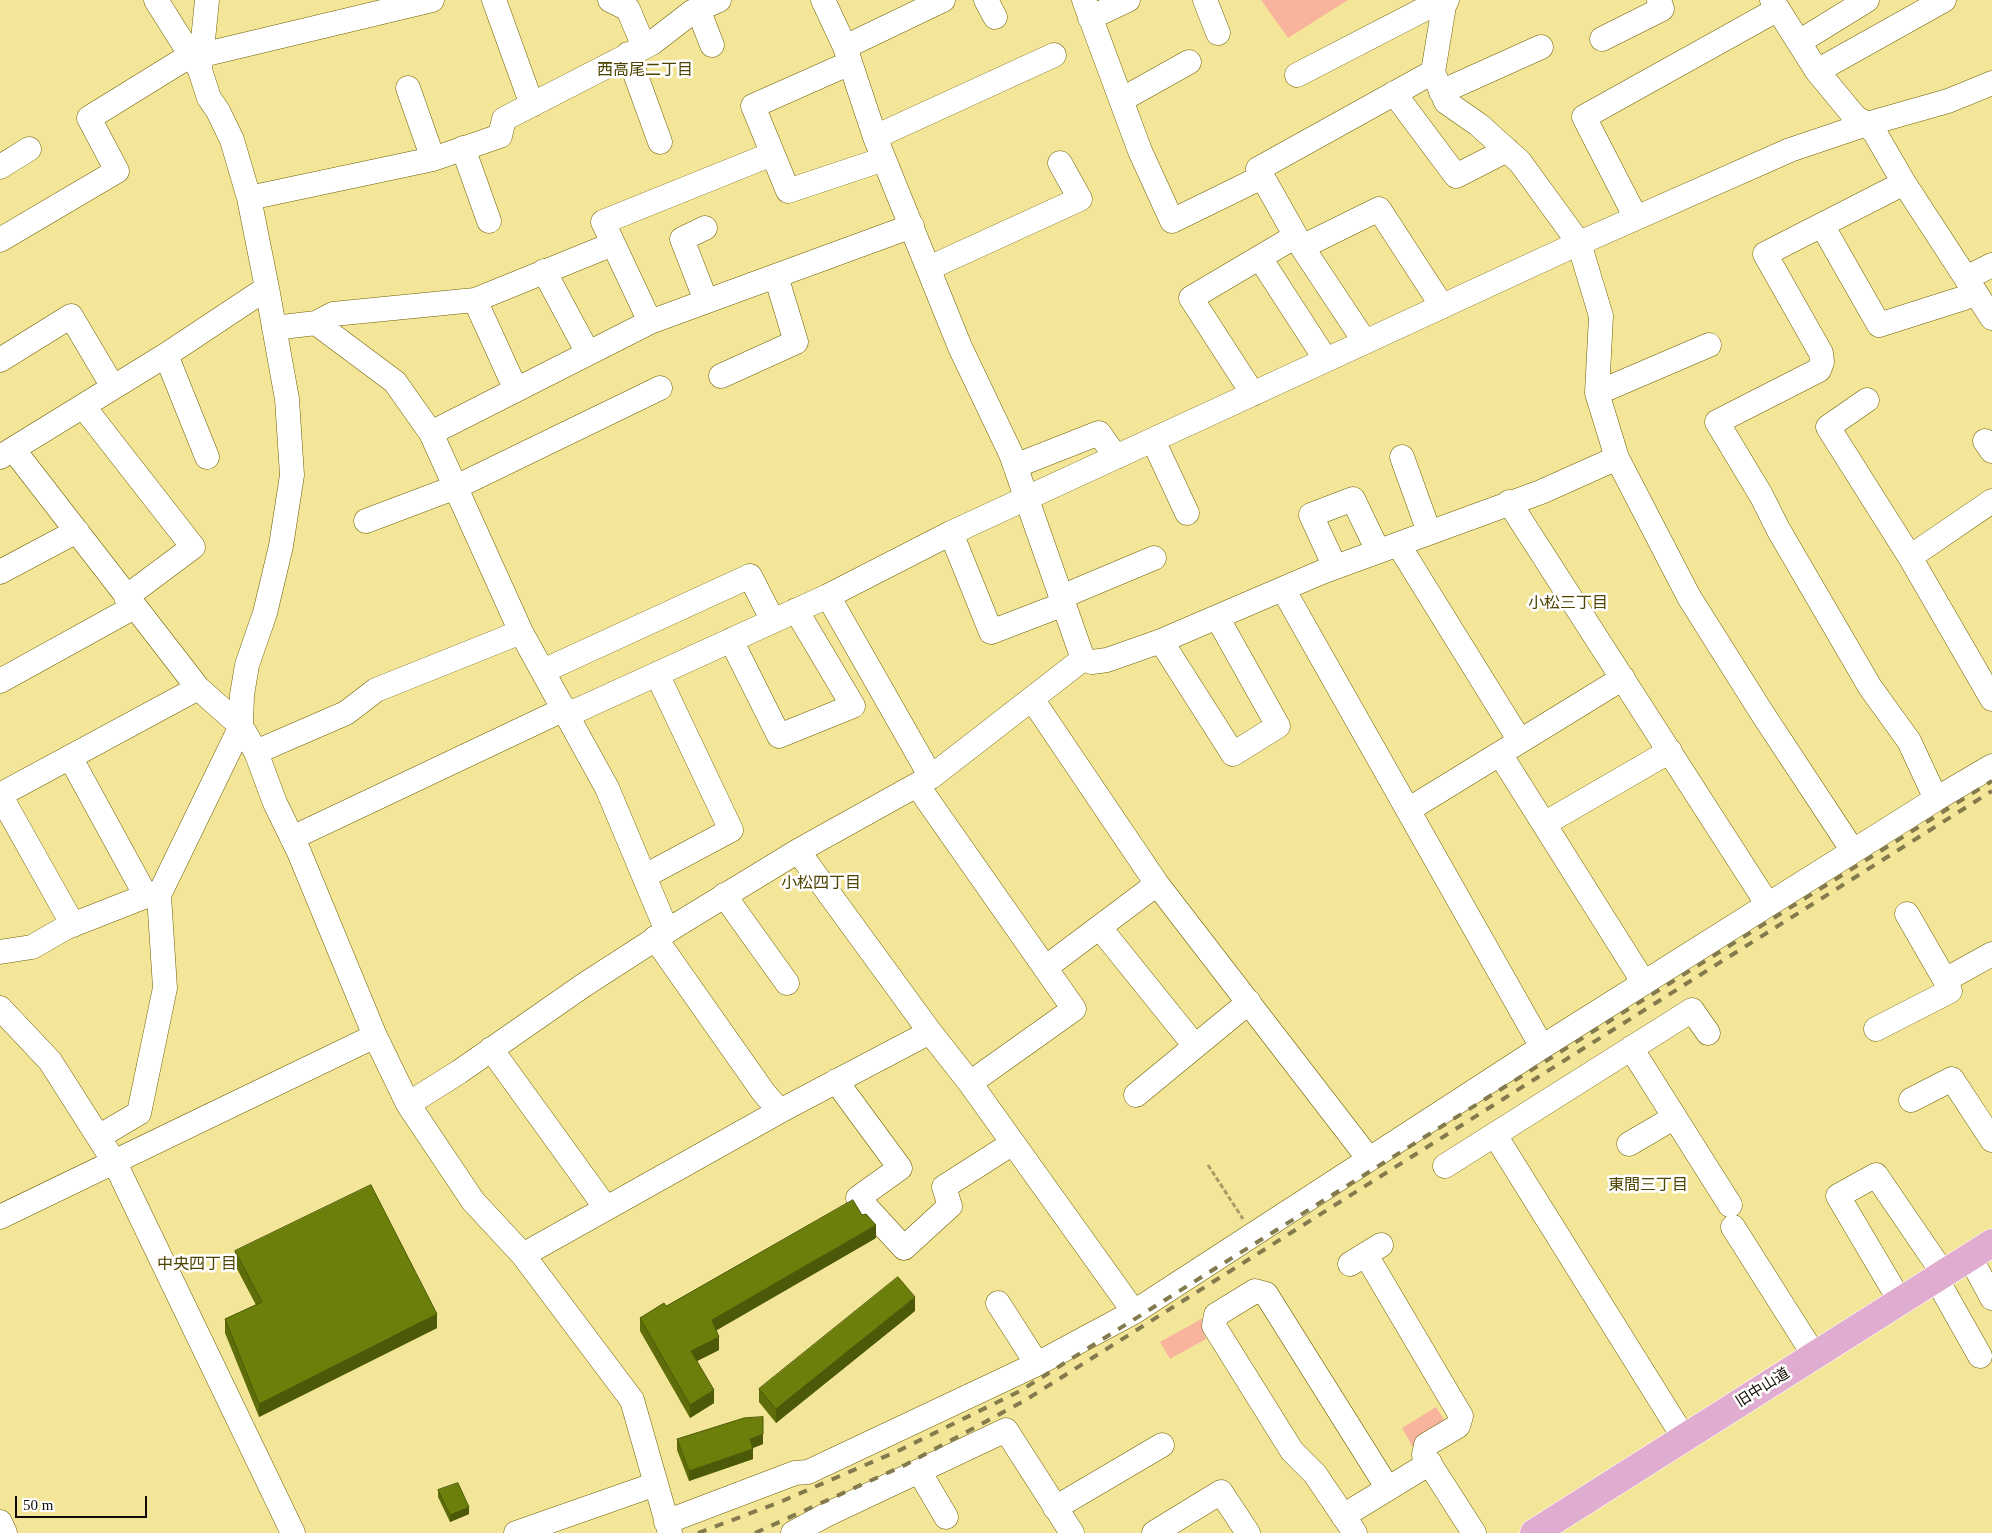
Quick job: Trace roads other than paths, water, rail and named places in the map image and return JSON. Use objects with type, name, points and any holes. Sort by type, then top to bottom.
[{"type":"main road","name":"旧中山道","points":[[1537,1532],[1981,1250]]},
{"type":"street","points":[[0,952],[32,946],[73,925],[152,895],[241,726],[242,695],[247,665],[268,604],[281,546],[292,475],[287,398],[249,198],[232,140],[218,110],[210,98],[198,60],[156,0]]},
{"type":"street","points":[[198,60],[207,0]]},
{"type":"street","points":[[0,240],[117,171],[89,118],[198,60],[432,0]]},
{"type":"street","points":[[494,0],[532,105]]},
{"type":"street","points":[[610,0],[628,9],[636,50],[660,142]]},
{"type":"street","points":[[823,0],[848,55],[875,137],[960,347],[1015,466],[1083,659]]},
{"type":"street","points":[[884,160],[788,191],[753,106],[848,55],[943,0]]},
{"type":"street","points":[[1128,0],[1087,9],[1140,151],[1172,221],[1262,177]]},
{"type":"street","points":[[1205,0],[1218,33]]},
{"type":"street","points":[[1297,75],[1442,0]]},
{"type":"street","points":[[1447,0],[1444,6],[1437,82],[1446,102],[1479,125],[1520,162],[1580,243],[1601,316],[1597,393],[1617,458],[1689,597],[1762,713],[1854,851]]},
{"type":"street","points":[[1602,39],[1662,9],[1659,0]]},
{"type":"street","points":[[1799,42],[1867,0]]},
{"type":"street","points":[[1817,71],[1944,0]]},
{"type":"street","points":[[249,198],[432,159],[500,136],[504,119],[652,43],[692,12],[708,4],[712,46]]},
{"type":"street","points":[[1636,218],[1584,117],[1775,5],[1817,71],[1855,117],[1867,124],[1874,133],[1904,183],[1992,318]]},
{"type":"street","points":[[1366,342],[1299,242],[1258,169],[1394,94],[1437,82],[1541,47]]},
{"type":"street","points":[[875,137],[1054,55]]},
{"type":"street","points":[[1121,100],[1189,62]]},
{"type":"street","points":[[292,838],[556,713],[578,710],[828,596],[951,533],[1636,218],[1790,150],[1867,124],[1948,101],[1992,83]]},
{"type":"street","points":[[408,88],[432,159]]},
{"type":"street","points":[[1394,94],[1456,176],[1507,150]]},
{"type":"street","points":[[0,167],[29,148]]},
{"type":"street","points":[[463,148],[489,222]]},
{"type":"street","points":[[650,322],[603,222],[772,154]]},
{"type":"street","points":[[929,268],[1080,199],[1060,163]]},
{"type":"street","points":[[1904,183],[1765,254],[1821,353],[1822,362],[1819,370],[1717,422],[1870,687],[1909,741],[1936,799]]},
{"type":"street","points":[[1253,394],[1191,298],[1260,258],[1379,209],[1442,306]]},
{"type":"street","points":[[1822,225],[1879,325],[1964,298],[1971,285],[1992,265]]},
{"type":"street","points":[[432,433],[650,322],[912,226]]},
{"type":"street","points":[[705,228],[682,238],[706,301]]},
{"type":"street","points":[[274,328],[316,323],[333,314],[475,300],[613,244]]},
{"type":"street","points":[[1260,258],[1326,360]]},
{"type":"street","points":[[544,272],[588,353]]},
{"type":"street","points":[[721,376],[796,342],[776,276]]},
{"type":"street","points":[[267,288],[166,355],[7,453],[76,531],[198,688],[241,726],[256,752],[275,803],[292,838],[375,1036],[408,1104],[473,1201],[523,1255],[632,1400],[668,1527],[795,1473],[808,1472],[1037,1364],[1134,1312],[1542,1047],[1936,799],[1992,766]]},
{"type":"street","points":[[475,300],[516,390]]},
{"type":"street","points":[[0,360],[71,316],[113,387]]},
{"type":"street","points":[[316,323],[395,382],[432,433],[521,632],[607,788],[645,876],[661,935],[764,1093],[780,1111]]},
{"type":"street","points":[[1597,393],[1709,345]]},
{"type":"street","points":[[166,355],[207,457]]},
{"type":"street","points":[[366,521],[456,487],[660,388]]},
{"type":"street","points":[[1867,400],[1828,428],[1910,557],[1992,699]]},
{"type":"street","points":[[0,681],[130,602],[193,547],[83,406]]},
{"type":"street","points":[[1015,466],[1099,432],[1116,457]]},
{"type":"street","points":[[1153,440],[1187,513]]},
{"type":"street","points":[[1402,457],[1428,532]]},
{"type":"street","points":[[1083,659],[1092,662],[1107,660],[1161,641],[1335,567],[1509,502],[1541,492],[1617,458]]},
{"type":"street","points":[[1335,567],[1312,515],[1353,499],[1388,547],[1520,741]]},
{"type":"street","points":[[1509,502],[1768,905]]},
{"type":"street","points":[[1910,557],[1992,502]]},
{"type":"street","points":[[0,572],[76,531]]},
{"type":"street","points":[[951,533],[991,632],[1154,558]]},
{"type":"street","points":[[543,671],[750,576],[773,621]]},
{"type":"street","points":[[1283,589],[1542,1047]]},
{"type":"street","points":[[828,596],[924,781],[1045,968],[1074,1009],[970,1083]]},
{"type":"street","points":[[731,640],[780,736],[853,706],[796,610]]},
{"type":"street","points":[[1161,641],[1233,754],[1278,726],[1218,617]]},
{"type":"street","points":[[256,752],[346,713],[376,690],[521,632]]},
{"type":"street","points":[[408,1104],[491,1050],[584,984],[724,895],[798,851],[924,781],[1083,659]]},
{"type":"street","points":[[645,876],[731,830],[657,674]]},
{"type":"street","points":[[1408,810],[1623,678]]},
{"type":"street","points":[[73,925],[0,795],[198,688]]},
{"type":"street","points":[[1032,699],[1157,884],[1369,1159]]},
{"type":"street","points":[[1544,824],[1670,751]]},
{"type":"street","points":[[1500,754],[1644,983]]},
{"type":"street","points":[[70,757],[152,895],[166,988],[139,1113],[100,1136]]},
{"type":"street","points":[[798,851],[930,1032],[970,1083],[1134,1312]]},
{"type":"street","points":[[1045,968],[1157,884]]},
{"type":"street","points":[[724,895],[787,983]]},
{"type":"street","points":[[1876,1029],[1950,991],[1907,914]]},
{"type":"street","points":[[1100,928],[1195,1046]]},
{"type":"street","points":[[1945,980],[1992,954]]},
{"type":"street","points":[[1136,1095],[1249,1002]]},
{"type":"street","points":[[0,1008],[50,1061],[116,1163],[293,1533]]},
{"type":"street","points":[[1445,1166],[1692,1010],[1708,1033]]},
{"type":"street","points":[[523,1255],[780,1111],[930,1032]]},
{"type":"street","points":[[0,1217],[116,1163],[375,1036]]},
{"type":"street","points":[[1631,1048],[1675,1117],[1814,1355]]},
{"type":"street","points":[[491,1050],[606,1208]]},
{"type":"street","points":[[1911,1100],[1952,1079],[1992,1140]]},
{"type":"street","points":[[836,1081],[900,1168],[858,1198],[904,1248],[950,1206],[944,1187],[1013,1142]]},
{"type":"street","points":[[1629,1144],[1675,1117]]},
{"type":"street","points":[[1495,1135],[1684,1438]]},
{"type":"street","points":[[1900,1301],[1838,1196],[1876,1175],[1939,1276],[1980,1356]]},
{"type":"street","points":[[1981,1250],[1986,1289]]},
{"type":"street","points":[[1366,1255],[1461,1416],[1458,1426],[1426,1445],[1424,1455],[1474,1533]]},
{"type":"street","points":[[1387,1487],[1266,1294],[1255,1291],[1216,1315],[1214,1326],[1292,1451],[1315,1474],[1349,1524],[1387,1487],[1430,1463]]},
{"type":"street","points":[[998,1304],[1037,1364]]},
{"type":"street","points":[[793,1533],[826,1515],[1006,1430],[1072,1533]]},
{"type":"street","points":[[1055,1508],[1162,1445]]},
{"type":"street","points":[[919,1471],[946,1517]]},
{"type":"street","points":[[516,1533],[656,1484]]},
{"type":"street","points":[[1154,1533],[1221,1492],[1248,1533]]},
{"type":"street","points":[[0,1522],[5,1533]]},
{"type":"railway","points":[[698,1533],[780,1502],[900,1450],[1020,1391],[1992,781]]},
{"type":"railway","points":[[755,1533],[905,1465],[1024,1401],[1992,791]]},
{"type":"district","name":"西高尾二丁目","points":[[645,71]]},
{"type":"district","name":"小松三丁目","points":[[1568,604]]},
{"type":"district","name":"小松四丁目","points":[[821,884]]},
{"type":"district","name":"東間三丁目","points":[[1648,1186]]},
{"type":"district","name":"中央四丁目","points":[[197,1265]]}]
